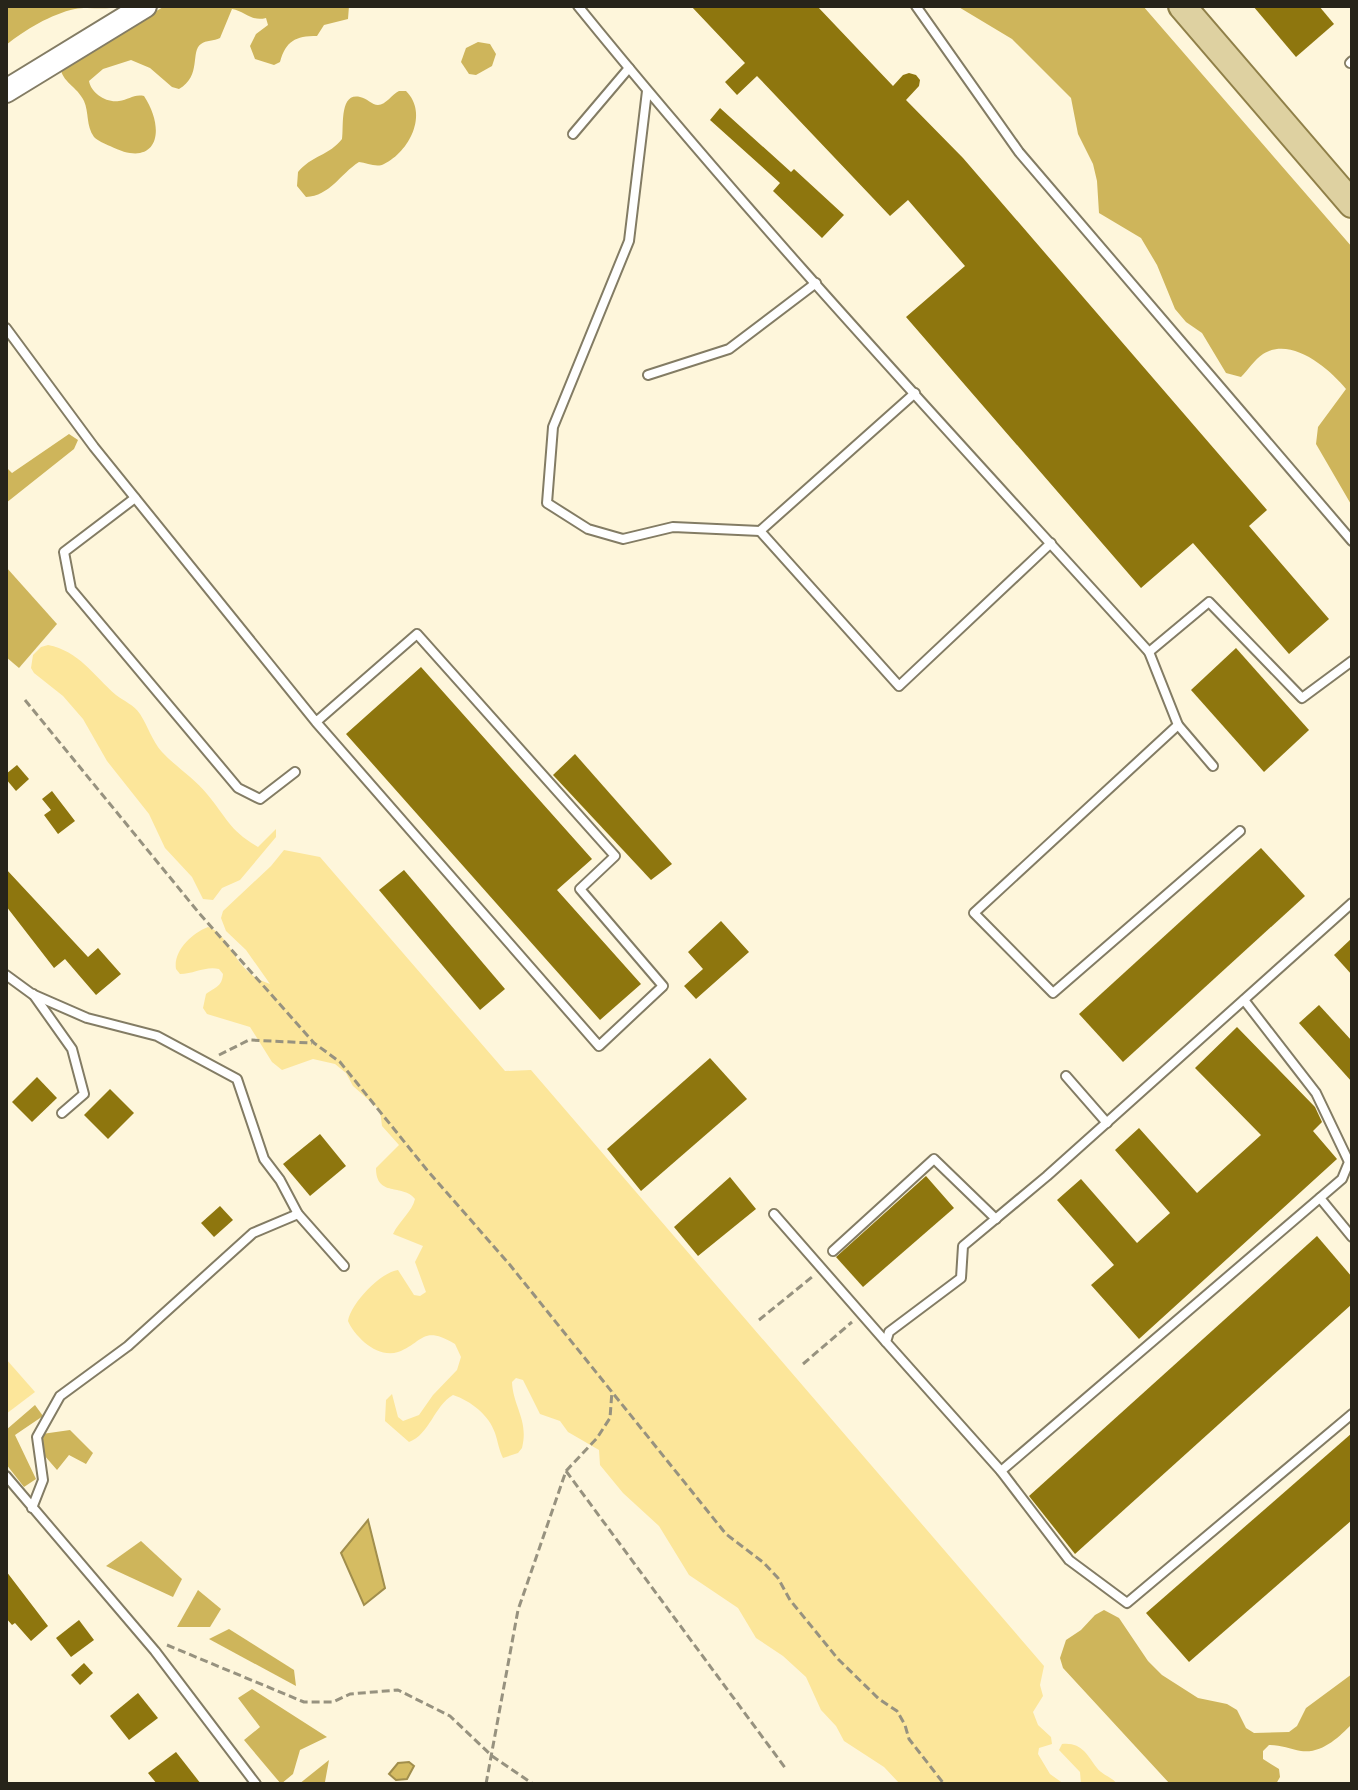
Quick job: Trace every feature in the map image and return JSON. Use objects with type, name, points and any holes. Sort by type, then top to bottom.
[{"type":"main road","points":[[1182,6],[1352,204]]},
{"type":"street","points":[[6,91],[145,6]]},
{"type":"lane","points":[[578,6],[647,91],[816,283],[1149,652],[1178,725],[1213,766]]},
{"type":"lane","points":[[916,6],[1019,152],[1352,541]]},
{"type":"lane","points":[[573,134],[629,68]]},
{"type":"lane","points":[[647,91],[629,241],[553,427],[547,503],[588,529],[623,539],[673,527],[760,531],[915,393]]},
{"type":"lane","points":[[648,375],[729,349],[816,283]]},
{"type":"lane","points":[[6,328],[94,447],[316,722],[599,1046],[663,986],[580,889],[615,856],[417,634],[316,722]]},
{"type":"lane","points":[[135,498],[64,552],[71,589],[238,788],[260,799],[295,772]]},
{"type":"lane","points":[[760,531],[899,686],[1051,543]]},
{"type":"lane","points":[[1149,652],[1209,602],[1302,698],[1352,661]]},
{"type":"lane","points":[[1178,725],[974,913],[1053,993],[1240,831]]},
{"type":"lane","points":[[886,1342],[889,1332],[961,1278],[963,1246],[1107,1123],[1352,903]]},
{"type":"lane","points":[[6,975],[32,994],[87,1018],[157,1036],[237,1079],[264,1159],[280,1180],[298,1214],[344,1266]]},
{"type":"lane","points":[[32,994],[72,1049],[84,1094],[62,1113]]},
{"type":"lane","points":[[1001,1471],[1342,1179],[1349,1162],[1316,1093],[1244,1000]]},
{"type":"lane","points":[[1066,1076],[1107,1123]]},
{"type":"lane","points":[[833,1251],[934,1159],[996,1219]]},
{"type":"lane","points":[[1320,1198],[1352,1237]]},
{"type":"lane","points":[[32,1508],[43,1480],[37,1437],[60,1396],[128,1346],[253,1233],[298,1214]]},
{"type":"lane","points":[[774,1214],[1001,1471],[1069,1560],[1127,1603],[1352,1414]]},
{"type":"lane","points":[[6,1476],[141,1634],[256,1784]]},
{"type":"path","points":[[25,700],[199,913],[314,1043],[340,1062],[612,1390],[726,1534],[764,1563],[838,1659],[879,1699],[897,1711],[909,1739],[944,1784]]},
{"type":"path","points":[[205,1061],[249,1040],[314,1043]]},
{"type":"path","points":[[759,1320],[822,1269]]},
{"type":"path","points":[[803,1364],[862,1315]]},
{"type":"path","points":[[486,1784],[518,1610],[566,1471],[597,1438],[610,1418],[612,1390]]},
{"type":"path","points":[[566,1471],[786,1769]]},
{"type":"path","points":[[141,1634],[304,1702],[333,1702],[350,1694],[398,1690],[450,1716],[492,1756],[533,1784]]},
{"type":"path","points":[[539,1784],[548,1784]]},
{"type":"shaded area","points":[[6,6],[119,6],[66,11],[39,23],[6,45]]},
{"type":"shaded area","points":[[165,6],[349,6],[348,19],[324,25],[317,36],[292,41],[280,62],[274,65],[255,59],[250,46],[256,34],[268,25],[266,18],[256,19],[232,9],[220,38],[198,47],[191,77],[179,89],[172,87],[150,68],[131,60],[103,69],[89,81],[96,93],[114,101],[144,96],[155,122],[156,134],[147,150],[126,152],[94,137],[84,101],[64,77],[60,66]]},
{"type":"shaded area","points":[[957,6],[1143,6],[1352,247],[1352,506],[1316,444],[1318,427],[1346,389],[1320,364],[1285,349],[1274,349],[1263,354],[1241,377],[1226,373],[1202,333],[1186,322],[1175,309],[1157,265],[1141,238],[1099,213],[1093,164],[1078,134],[1071,98],[1012,39]]},
{"type":"shaded area","points":[[478,42],[490,44],[496,54],[492,66],[476,75],[469,74],[461,62],[466,48]]},
{"type":"shaded area","points":[[399,91],[406,91],[416,110],[413,132],[401,151],[381,165],[359,162],[322,193],[306,197],[297,186],[298,172],[342,139],[344,112],[349,100],[360,97],[381,105]]},
{"type":"shaded area","points":[[69,434],[78,440],[74,449],[6,503],[6,467],[12,473]]},
{"type":"shaded area","points":[[6,567],[57,624],[19,668],[6,657]]},
{"type":"shaded area","points":[[48,645],[77,658],[116,695],[135,708],[162,752],[202,788],[241,835],[258,847],[276,829],[276,837],[240,880],[222,888],[213,900],[203,899],[192,877],[165,848],[149,814],[107,761],[83,719],[63,696],[34,673],[31,668],[33,655]]},
{"type":"shaded area","points":[[284,850],[320,857],[505,1071],[531,1070],[1044,1666],[1040,1685],[1043,1696],[1033,1712],[1038,1725],[1051,1737],[1052,1744],[1039,1748],[1038,1754],[1050,1774],[1064,1784],[900,1784],[884,1767],[844,1741],[836,1726],[821,1710],[806,1677],[783,1656],[756,1638],[738,1608],[689,1575],[659,1526],[623,1493],[600,1465],[599,1450],[568,1432],[560,1421],[540,1414],[523,1380],[516,1378],[512,1382],[524,1429],[522,1448],[518,1453],[503,1458],[488,1420],[473,1405],[453,1395],[422,1433],[409,1442],[385,1421],[386,1400],[392,1394],[398,1417],[403,1421],[419,1415],[457,1370],[461,1357],[455,1344],[429,1335],[398,1352],[383,1352],[362,1340],[348,1321],[361,1297],[391,1272],[398,1270],[414,1295],[420,1296],[426,1292],[415,1262],[423,1246],[393,1234],[415,1199],[410,1194],[385,1187],[377,1177],[376,1168],[399,1145],[382,1126],[380,1110],[353,1086],[346,1073],[335,1064],[313,1059],[282,1070],[272,1062],[250,1027],[207,1014],[203,1008],[206,994],[221,982],[223,974],[219,969],[180,974],[176,969],[181,949],[208,927],[223,938],[248,972],[270,984],[246,950],[226,931],[221,918],[223,911]]},
{"type":"shaded area","points":[[6,1359],[35,1392],[6,1414]]},
{"type":"shaded area","points":[[35,1405],[43,1416],[15,1435],[36,1479],[24,1487],[6,1464],[6,1430]]},
{"type":"shaded area","points":[[70,1430],[93,1453],[86,1464],[69,1455],[57,1470],[44,1455],[42,1434]]},
{"type":"shaded area","points":[[368,1520],[385,1588],[364,1605],[341,1553]]},
{"type":"shaded area","points":[[141,1541],[182,1579],[173,1597],[106,1566]]},
{"type":"shaded area","points":[[198,1590],[221,1609],[210,1627],[177,1627]]},
{"type":"shaded area","points":[[1104,1610],[1119,1618],[1148,1661],[1162,1675],[1198,1698],[1227,1704],[1237,1710],[1246,1728],[1254,1733],[1289,1732],[1297,1726],[1306,1708],[1352,1674],[1352,1724],[1330,1744],[1316,1750],[1301,1751],[1269,1745],[1263,1751],[1263,1759],[1279,1769],[1280,1777],[1276,1784],[1170,1784],[1063,1668],[1060,1658],[1066,1640]]},
{"type":"shaded area","points":[[229,1629],[294,1670],[296,1686],[209,1639]]},
{"type":"shaded area","points":[[252,1689],[327,1737],[300,1750],[293,1774],[281,1784],[244,1740],[260,1727],[238,1698]]},
{"type":"shaded area","points":[[1062,1744],[1079,1747],[1099,1770],[1117,1784],[1081,1784],[1080,1772],[1059,1750]]},
{"type":"shaded area","points":[[329,1760],[325,1782],[344,1784],[299,1784]]},
{"type":"shaded area","points":[[409,1762],[414,1766],[407,1779],[396,1780],[389,1774],[398,1763]]},
{"type":"building","points":[[691,6],[817,6],[893,86],[903,75],[916,75],[920,80],[919,86],[906,100],[963,158],[1267,510],[1249,526],[1329,619],[1289,654],[1193,543],[1141,588],[906,317],[965,266],[908,200],[890,216],[757,76],[737,95],[725,82],[745,63]]},
{"type":"building","points":[[1253,6],[1319,6],[1334,24],[1296,57]]},
{"type":"building","points":[[720,108],[844,215],[822,238],[773,191],[780,183],[710,120]]},
{"type":"building","points":[[1236,648],[1309,730],[1264,772],[1191,690]]},
{"type":"building","points":[[421,667],[592,859],[557,890],[641,984],[600,1020],[346,734]]},
{"type":"building","points":[[575,754],[672,864],[651,880],[553,775]]},
{"type":"building","points":[[17,765],[29,779],[16,791],[6,779],[6,774]]},
{"type":"building","points":[[52,791],[75,821],[58,834],[44,815],[51,810],[42,799]]},
{"type":"building","points":[[1261,848],[1305,896],[1123,1062],[1079,1014]]},
{"type":"building","points":[[6,869],[88,957],[98,948],[121,974],[96,995],[65,959],[54,968],[6,906]]},
{"type":"building","points":[[404,870],[505,989],[480,1010],[379,890]]},
{"type":"building","points":[[721,921],[749,952],[696,999],[684,986],[703,969],[688,952]]},
{"type":"building","points":[[1352,938],[1352,975],[1334,955]]},
{"type":"building","points":[[1319,1005],[1352,1041],[1352,1082],[1299,1023]]},
{"type":"building","points":[[1237,1027],[1315,1107],[1322,1122],[1313,1131],[1337,1159],[1139,1339],[1091,1285],[1114,1265],[1057,1200],[1081,1179],[1137,1243],[1170,1213],[1115,1150],[1139,1128],[1197,1193],[1261,1135],[1195,1068]]},
{"type":"building","points":[[710,1058],[747,1099],[641,1191],[607,1149]]},
{"type":"building","points":[[37,1077],[57,1098],[32,1122],[12,1102]]},
{"type":"building","points":[[110,1089],[134,1113],[108,1139],[84,1115]]},
{"type":"building","points":[[320,1134],[346,1166],[310,1196],[283,1164]]},
{"type":"building","points":[[926,1176],[954,1208],[863,1287],[836,1257]]},
{"type":"building","points":[[730,1177],[756,1209],[698,1256],[674,1227]]},
{"type":"building","points":[[220,1206],[233,1220],[214,1237],[201,1223]]},
{"type":"building","points":[[1317,1236],[1352,1277],[1352,1304],[1075,1554],[1029,1496]]},
{"type":"building","points":[[1352,1433],[1352,1520],[1189,1662],[1146,1613]]},
{"type":"building","points":[[6,1571],[48,1626],[31,1641],[15,1623],[12,1625],[6,1618]]},
{"type":"building","points":[[79,1620],[94,1640],[71,1657],[56,1638]]},
{"type":"building","points":[[84,1663],[93,1673],[80,1685],[71,1675]]},
{"type":"building","points":[[138,1693],[158,1718],[129,1740],[110,1716]]},
{"type":"building","points":[[176,1752],[201,1784],[157,1784],[148,1773]]}]
